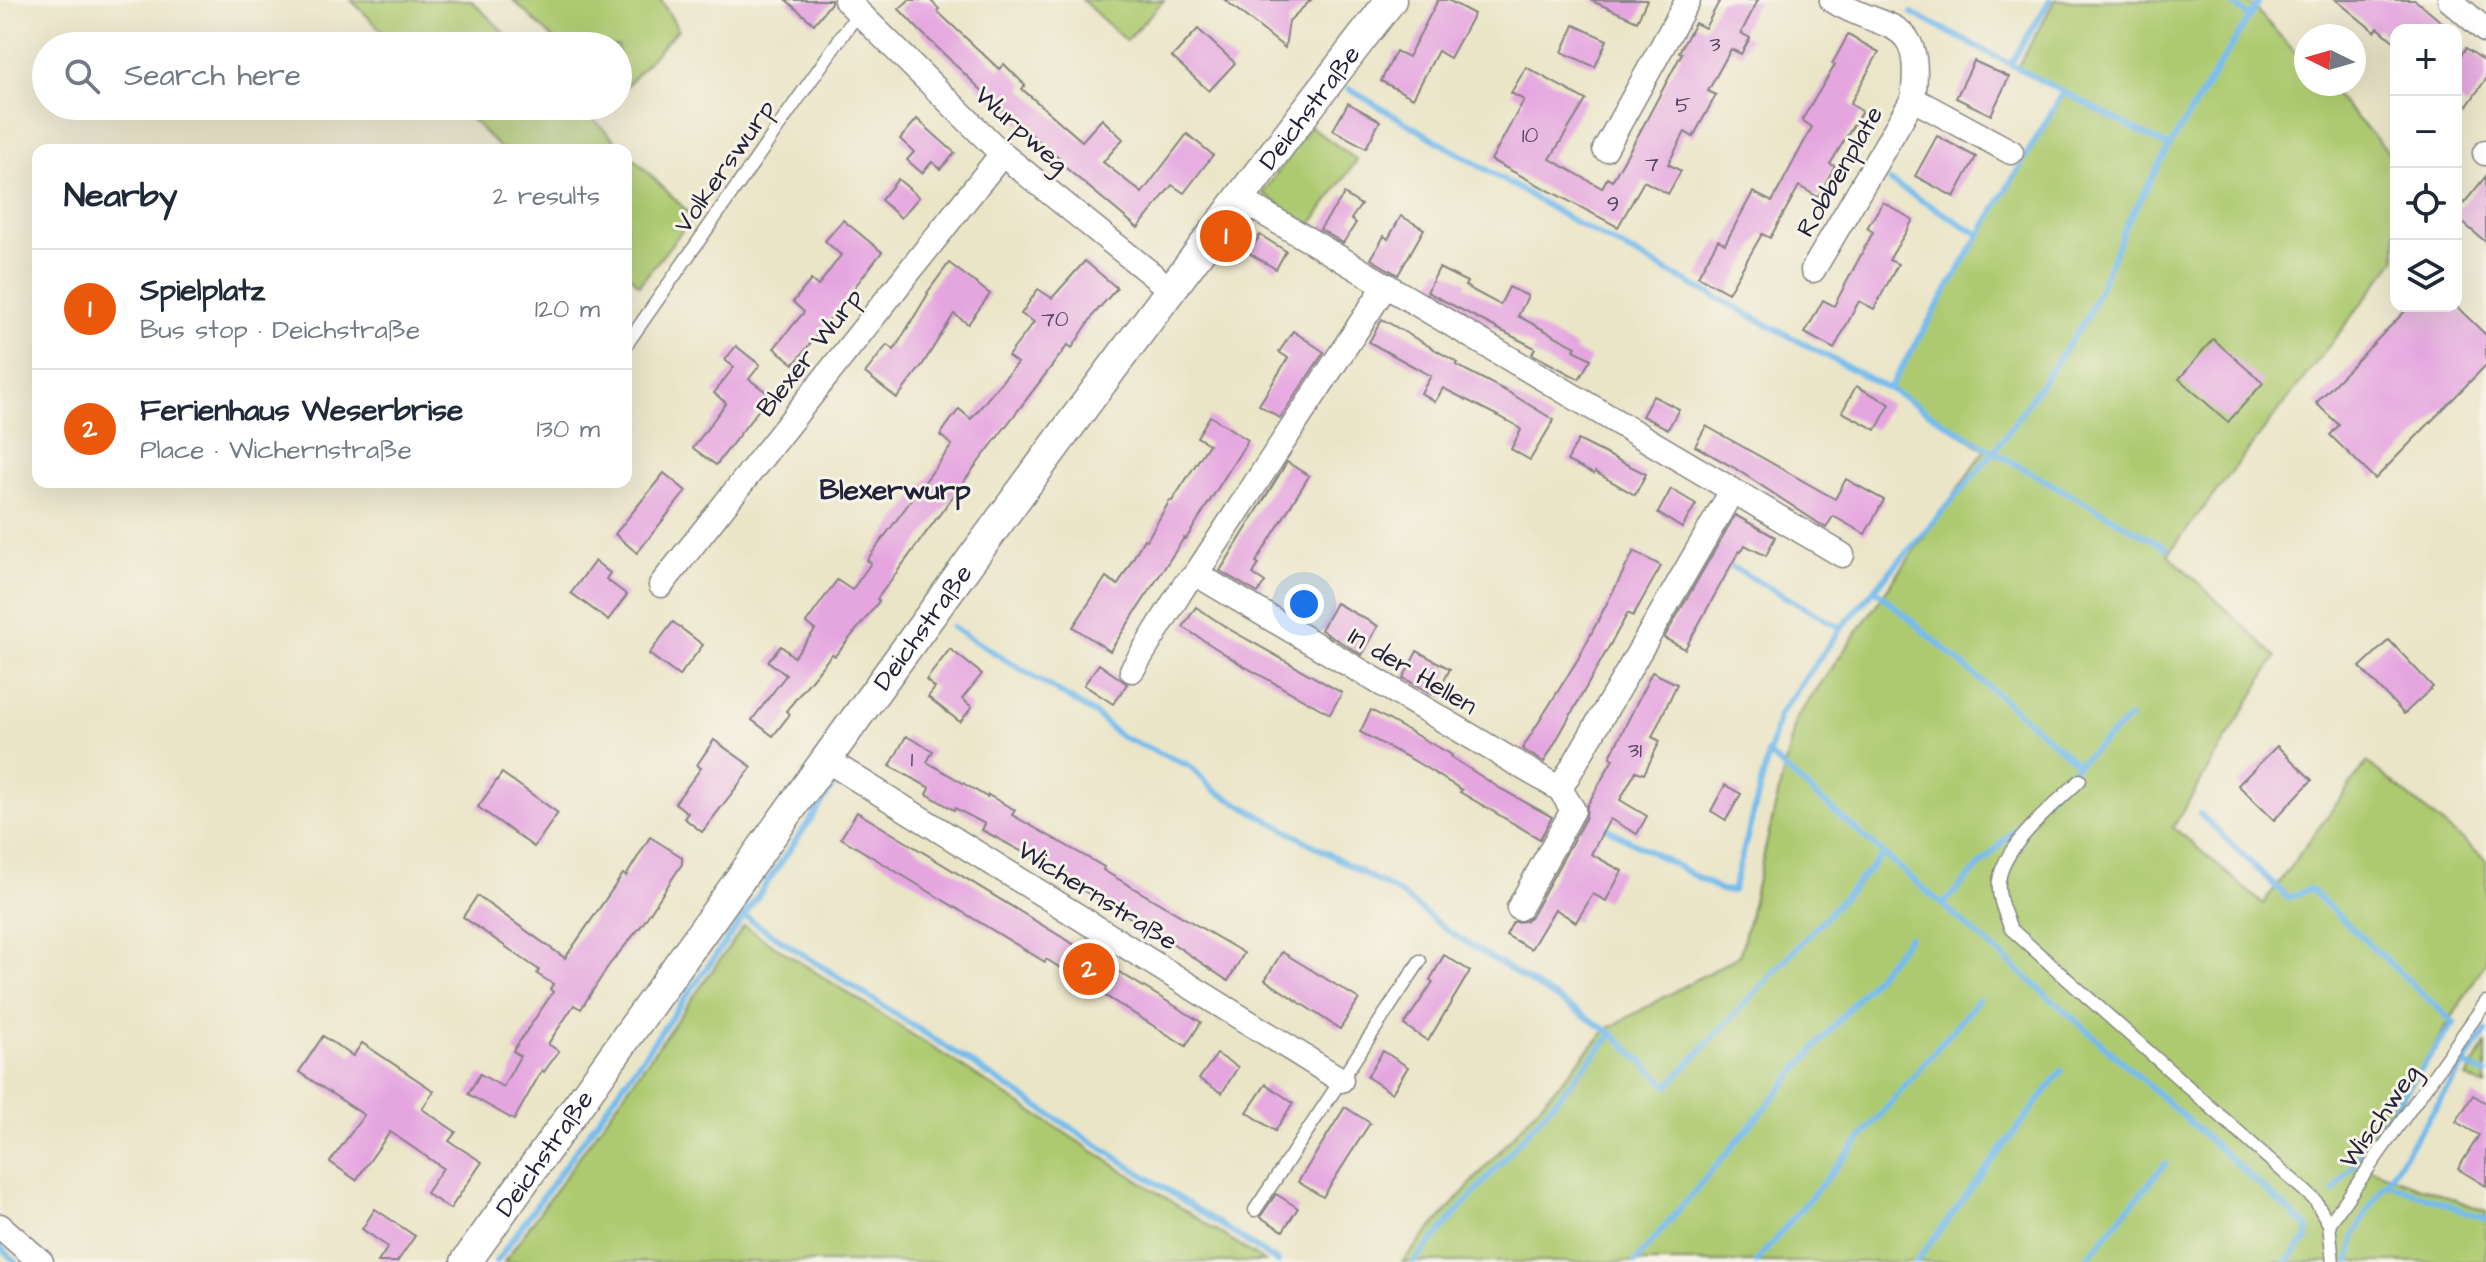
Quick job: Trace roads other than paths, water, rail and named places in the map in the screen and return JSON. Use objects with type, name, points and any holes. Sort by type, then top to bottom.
[{"type":"street","name":"Deichstraße","points":[[466,1262],[825,759],[1170,289],[1391,0]]},
{"type":"street","points":[[1605,149],[1688,0]]},
{"type":"street","points":[[1832,0],[1853,13],[1881,9],[1911,43],[1916,74],[1913,99],[2011,152]]},
{"type":"street","points":[[2450,0],[2486,31]]},
{"type":"street","name":"Wurpweg","points":[[859,4],[1002,154],[1170,289]]},
{"type":"street","name":"Robbenplate","points":[[1813,270],[1913,99]]},
{"type":"street","name":"Blexer Wurp","points":[[661,585],[1002,154]]},
{"type":"street","points":[[1238,198],[1842,555]]},
{"type":"street","points":[[1132,670],[1184,586],[1196,574],[1386,285]]},
{"type":"street","points":[[1519,908],[1573,810],[1560,789],[1732,491]]},
{"type":"street","name":"In der Hellen","points":[[1196,574],[1560,789]]},
{"type":"street","name":"Wichernstraße","points":[[825,759],[1341,1080]]},
{"type":"street","points":[[0,1226],[41,1262]]},
{"type":"lane","name":"Volkerswurp","points":[[632,336],[859,4]]},
{"type":"lane","points":[[2080,780],[2008,853],[1999,882],[2001,902],[2011,929],[2315,1200],[2329,1224],[2333,1262]]},
{"type":"lane","points":[[1255,1210],[1420,961]]},
{"type":"lane","name":"Wischweg","points":[[2329,1224],[2486,1002]]},
{"type":"waterway","points":[[2011,63],[2050,0]]},
{"type":"waterway","points":[[2227,0],[2249,16]]},
{"type":"waterway","points":[[1601,825],[1721,890],[1733,891],[1779,715],[1841,628],[1994,452],[2088,316],[2126,225],[2169,147],[2260,0]]},
{"type":"waterway","points":[[1912,13],[2169,147]]},
{"type":"waterway","points":[[1349,89],[1580,225],[1889,389],[1994,452],[2167,548]]},
{"type":"waterway","points":[[1889,389],[2063,93]]},
{"type":"waterway","points":[[1889,181],[1980,235]]},
{"type":"waterway","points":[[1727,564],[1841,628]]},
{"type":"waterway","points":[[1875,589],[2078,764]]},
{"type":"waterway","points":[[952,627],[1095,714],[1120,736],[1190,766],[1214,790],[1399,893],[1448,931],[1613,1034],[1668,1086],[1884,854]]},
{"type":"waterway","points":[[1943,904],[2078,764],[2130,718]]},
{"type":"waterway","points":[[1767,753],[2071,1016],[2308,1228],[2306,1241]]},
{"type":"waterway","points":[[744,916],[833,787]]},
{"type":"waterway","points":[[2200,814],[2288,898],[2310,889],[2454,1023],[2334,1191]]},
{"type":"waterway","points":[[496,1262],[744,916],[1278,1262]]},
{"type":"waterway","points":[[1635,1262],[1909,937]]},
{"type":"waterway","points":[[1756,1262],[1978,1000]]},
{"type":"waterway","points":[[2349,1262],[2356,1232],[2371,1206],[2486,1031]]},
{"type":"waterway","points":[[1414,1262],[1613,1034]]},
{"type":"waterway","points":[[2464,1065],[2486,1074]]},
{"type":"waterway","points":[[1916,1262],[2061,1071]]},
{"type":"waterway","points":[[2084,1262],[2165,1164]]},
{"type":"waterway","points":[[2387,1183],[2486,1219]]},
{"type":"waterway","points":[[2286,1262],[2306,1239]]},
{"type":"waterway","points":[[0,1247],[16,1262]]},
{"type":"place","name":"Spielplatz","points":[[1226,236]]},
{"type":"place","name":"Ferienhaus Weserbrise","points":[[1089,969]]},
{"type":"district","name":"Blexerwurp","points":[[895,489]]}]
